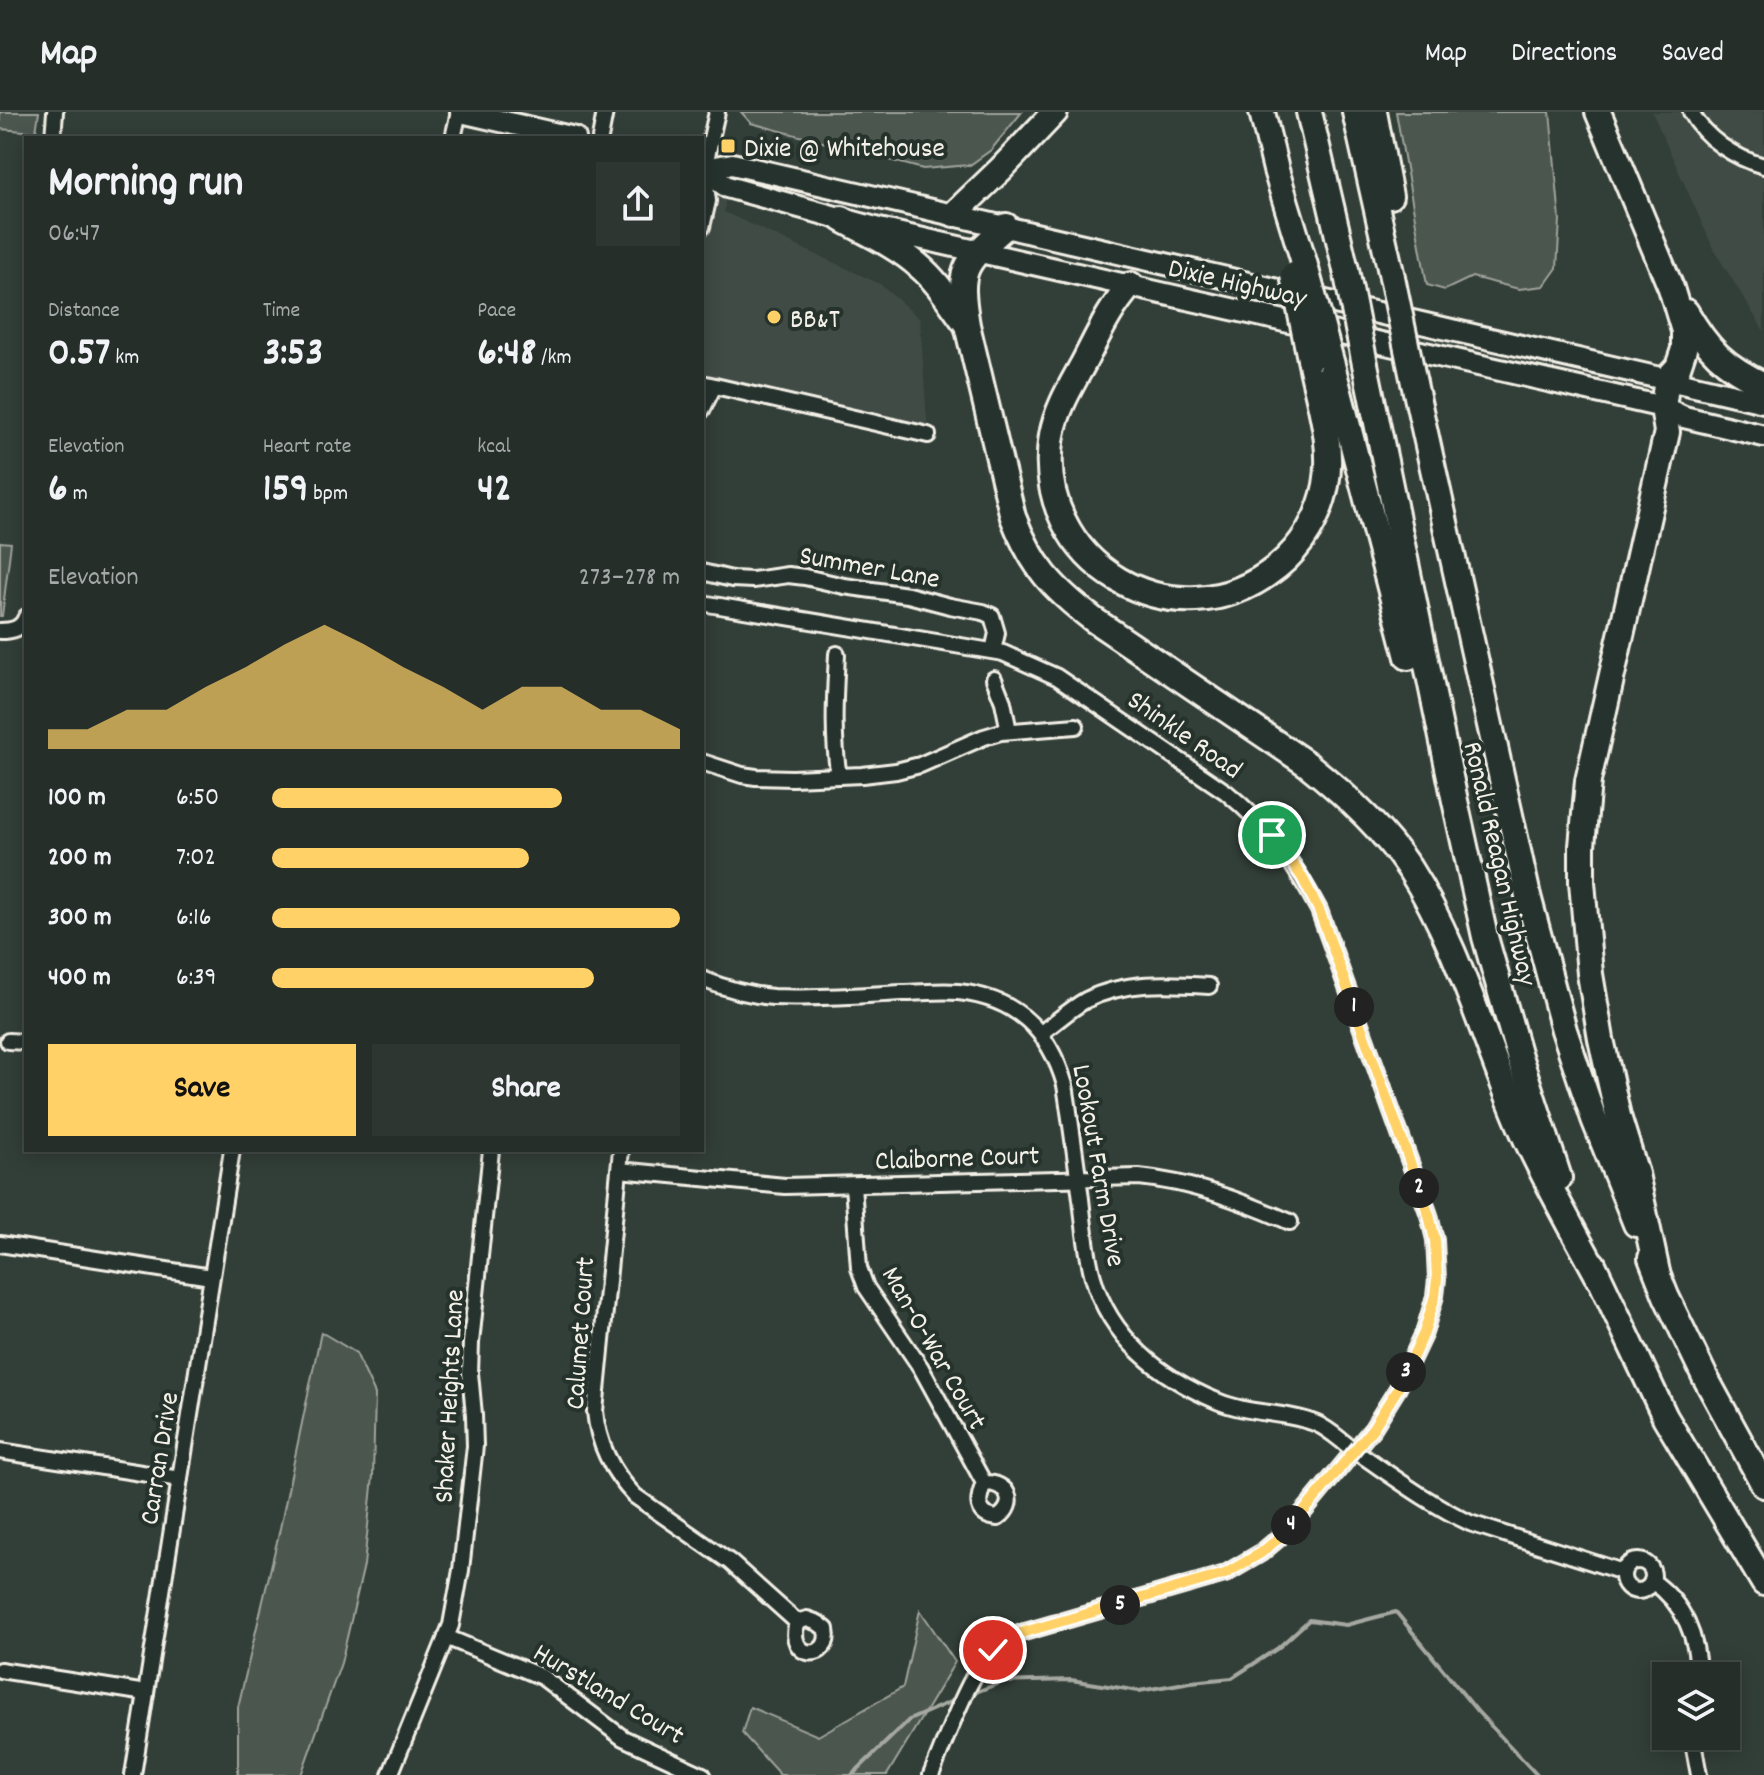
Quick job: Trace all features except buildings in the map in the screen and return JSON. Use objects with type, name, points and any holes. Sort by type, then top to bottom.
[{"type":"highway","points":[[954,214],[1055,112]]},
{"type":"highway","points":[[1262,112],[1321,362],[1404,635],[1427,747],[1455,801]]},
{"type":"highway","name":"Ronald Reagan Highway","points":[[1309,112],[1346,270],[1485,937],[1519,1056],[1559,1179],[1598,1276],[1665,1417],[1764,1583]]},
{"type":"highway","name":"Ronald Reagan Highway","points":[[1355,112],[1532,911],[1564,1030],[1594,1119],[1666,1296],[1705,1377],[1764,1485]]},
{"type":"highway","points":[[1374,112],[1396,227],[1392,277]]},
{"type":"highway","points":[[1598,112],[1671,288],[1683,323],[1685,340],[1678,367],[1667,379],[1663,407],[1667,432],[1588,781],[1582,846],[1590,974],[1601,1039],[1618,1116],[1636,1174],[1657,1272]]},
{"type":"highway","points":[[842,219],[920,266],[967,325]]},
{"type":"highway","points":[[1006,226],[978,252],[964,272],[962,297],[1013,517],[1022,541],[1036,565],[1067,600],[1307,764],[1351,801],[1392,845],[1435,913],[1527,1141],[1598,1276]]},
{"type":"highway","points":[[1131,285],[1116,301],[1060,406],[1052,434],[1050,461],[1056,504],[1066,527],[1103,570],[1139,591],[1183,599],[1230,593],[1252,585],[1268,574],[1287,559],[1306,536],[1319,511],[1328,462],[1321,362]]},
{"type":"highway","points":[[1671,288],[1700,337],[1714,353],[1729,366],[1764,385]]},
{"type":"main road","points":[[460,112],[566,136]]},
{"type":"main road","name":"Dixie Highway","points":[[704,170],[732,164],[1764,402]]},
{"type":"main road","name":"Dixie Highway","points":[[704,171],[727,187],[842,219],[1663,407],[1684,417],[1764,436]]},
{"type":"main road","points":[[1663,407],[1681,405],[1764,424]]},
{"type":"street","points":[[53,136],[55,112]]},
{"type":"street","points":[[454,136],[460,112]]},
{"type":"street","points":[[600,136],[605,112]]},
{"type":"street","points":[[704,166],[717,112]]},
{"type":"street","points":[[1691,112],[1714,141],[1736,155],[1764,166]]},
{"type":"street","points":[[704,176],[708,201],[704,218]]},
{"type":"street","points":[[708,384],[928,435]]},
{"type":"street","name":"Summer Lane","points":[[704,572],[753,580],[788,575],[805,577],[983,612],[992,616],[997,633],[993,651]]},
{"type":"street","name":"Shinkle Road","points":[[704,603],[993,651],[1027,663],[1057,677],[1247,809],[1272,835],[1302,877],[1319,910],[1429,1215],[1437,1279],[1424,1333],[1398,1388],[1373,1428],[1306,1509],[1261,1553],[1225,1574],[1021,1633],[993,1650],[982,1662],[969,1687],[931,1775]]},
{"type":"street","points":[[0,631],[11,631],[24,621]]},
{"type":"street","points":[[837,654],[836,762],[839,776]]},
{"type":"street","points":[[994,679],[1009,731]]},
{"type":"street","points":[[704,763],[756,777],[839,776],[896,771],[920,765],[984,737],[1009,731],[1076,726]]},
{"type":"street","name":"Lookout Farm Drive","points":[[704,980],[771,997],[954,991],[979,995],[1009,1006],[1041,1033],[1060,1066],[1094,1279],[1106,1309],[1134,1349],[1171,1378],[1214,1400],[1319,1425],[1449,1513],[1470,1523],[1623,1572]]},
{"type":"street","points":[[1041,1033],[1075,1007],[1110,991],[1175,984],[1209,986]]},
{"type":"street","points":[[8,1041],[24,1042]]},
{"type":"street","name":"Carran Drive","points":[[133,1775],[232,1152]]},
{"type":"street","name":"Shaker Heights Lane","points":[[390,1775],[451,1625],[461,1570],[475,1446],[471,1343],[491,1152]]},
{"type":"street","name":"Calumet Court","points":[[621,1152],[595,1411],[601,1446],[623,1483],[635,1496],[730,1562],[797,1622]]},
{"type":"street","name":"Claiborne Court","points":[[619,1170],[785,1186],[1078,1178],[1166,1179],[1255,1207],[1290,1222]]},
{"type":"street","name":"Man-O-War Court","points":[[853,1185],[859,1268],[866,1287],[921,1368],[984,1483]]},
{"type":"street","points":[[0,1244],[211,1277]]},
{"type":"street","points":[[0,1451],[180,1479]]},
{"type":"street","name":"Lookout Farm Drive","points":[[1642,1562],[1650,1567],[1652,1581],[1641,1591],[1631,1589],[1624,1582],[1623,1572],[1628,1564],[1642,1562]]},
{"type":"street","name":"Lookout Farm Drive","points":[[1652,1581],[1671,1597],[1688,1623],[1697,1662]]},
{"type":"street","name":"Hurstland Court","points":[[446,1637],[542,1677],[623,1738],[703,1775]]},
{"type":"street","points":[[0,1670],[146,1693]]},
{"type":"street","points":[[1694,1750],[1699,1775]]},
{"type":"shaded area","points":[[0,112],[39,112],[36,132],[0,129]]},
{"type":"shaded area","points":[[741,112],[1022,112],[991,150],[970,165],[923,169],[751,123]]},
{"type":"shaded area","points":[[1396,112],[1550,112],[1560,220],[1557,268],[1544,286],[1519,289],[1472,277],[1445,290],[1427,285]]},
{"type":"shaded area","points":[[1652,112],[1764,112],[1764,331],[1714,250]]},
{"type":"shaded area","points":[[704,169],[727,187],[724,212],[880,284],[920,319],[928,435],[704,383]]},
{"type":"shaded area","points":[[0,542],[11,543],[2,616],[0,616]]},
{"type":"shaded area","points":[[321,1332],[356,1353],[375,1394],[373,1476],[364,1565],[341,1663],[301,1775],[238,1775],[238,1707],[279,1533]]},
{"type":"shaded area","points":[[920,1610],[955,1662],[887,1775],[780,1775],[742,1733],[750,1707],[818,1736],[903,1687]]},
{"type":"waterway","points":[[971,1694],[1002,1682],[1071,1680],[1139,1691],[1232,1678],[1278,1648],[1309,1620],[1346,1625],[1396,1612],[1477,1711],[1537,1775]]},
{"type":"waterway","points":[[852,1775],[909,1720],[959,1698]]},
{"type":"place","name":"Dixie @ Whitehouse","points":[[728,146]]},
{"type":"place","name":"BB&T","points":[[774,317]]},
{"type":"route","points":[[993,1650],[1021,1633],[1225,1574],[1261,1553],[1306,1509],[1373,1428],[1398,1388],[1424,1333],[1437,1279],[1435,1240],[1429,1215],[1319,910],[1302,877],[1272,835]]}]
